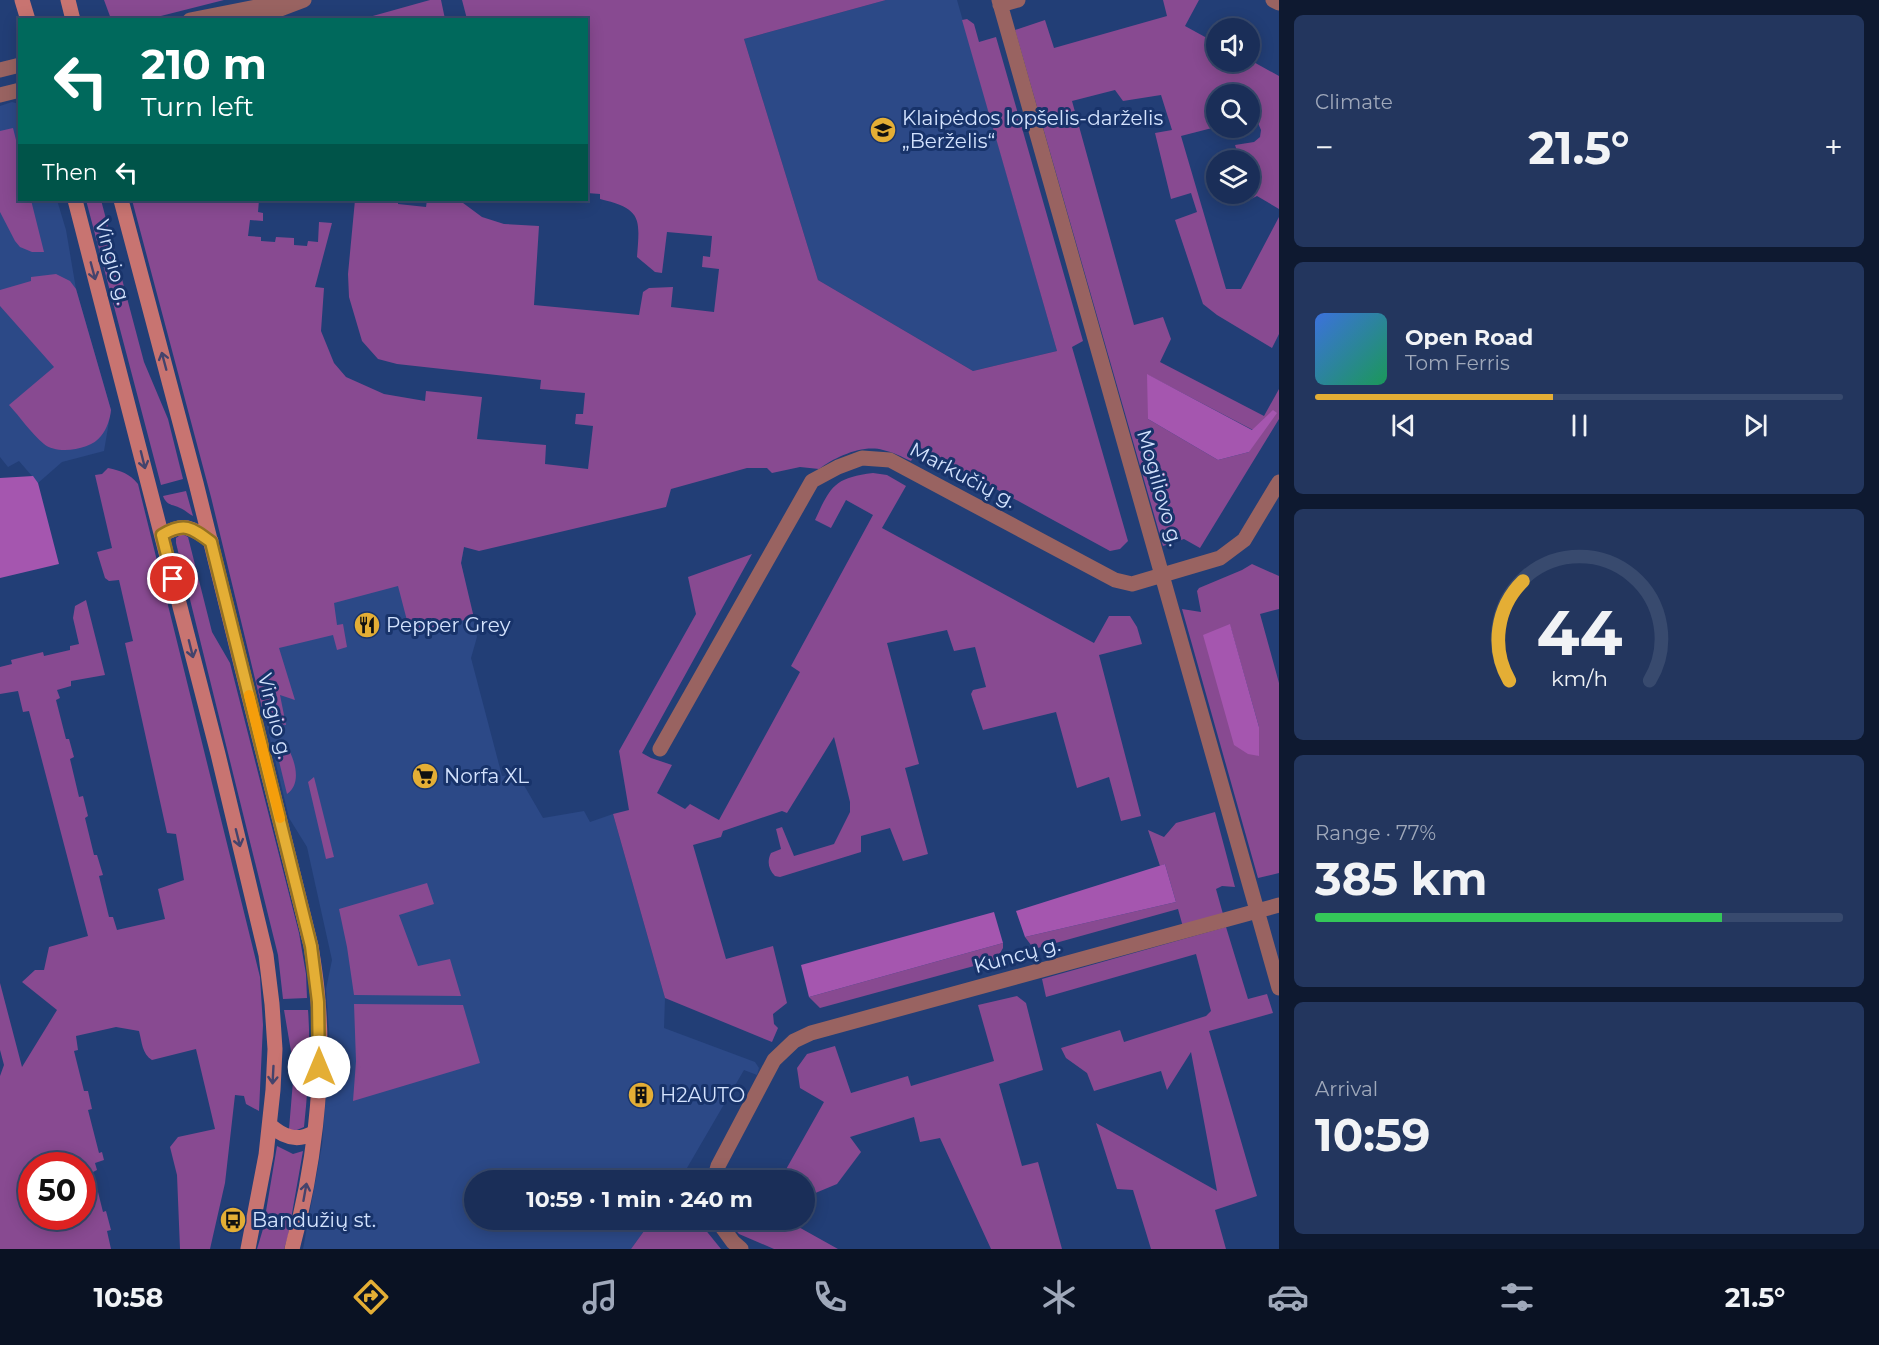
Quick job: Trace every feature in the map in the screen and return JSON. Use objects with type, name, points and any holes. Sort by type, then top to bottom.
[{"type":"main road","points":[[22,0],[27,18]]},
{"type":"main road","points":[[68,0],[72,18]]},
{"type":"main road","name":"Vingio g.","points":[[75,201],[162,535],[266,955],[273,1004],[275,1049],[270,1125],[248,1249]]},
{"type":"main road","name":"Vingio g.","points":[[121,201],[211,542],[311,946],[318,1002],[320,1050],[313,1133],[301,1216],[292,1249]]},
{"type":"main road","points":[[162,535],[172,529],[193,528],[211,542]]},
{"type":"main road","points":[[270,1125],[285,1136],[296,1138],[313,1133]]},
{"type":"street","points":[[200,18],[292,0]]},
{"type":"street","points":[[256,18],[304,0]]},
{"type":"street","points":[[1000,3],[1018,0]]},
{"type":"street","points":[[1273,0],[1279,3]]},
{"type":"street","name":"Mogiliovo g.","points":[[1000,3],[1279,988]]},
{"type":"street","points":[[0,70],[18,66]]},
{"type":"street","points":[[0,96],[18,91]]},
{"type":"street","name":"Markučių g.","points":[[660,749],[812,481],[838,467],[862,458],[890,460],[1115,580],[1132,584],[1220,558],[1244,540],[1279,482]]},
{"type":"street","name":"Kuncų g.","points":[[717,1170],[774,1060],[794,1041],[811,1033],[1279,905]]},
{"type":"street","points":[[724,1230],[741,1249]]},
{"type":"shaded area","points":[[104,0],[224,0],[153,18],[111,18]]},
{"type":"shaded area","points":[[430,0],[441,0],[445,18],[366,18]]},
{"type":"shaded area","points":[[462,0],[886,0],[744,39],[818,280],[973,371],[1057,351],[962,20],[967,19],[974,24],[979,42],[996,37],[1083,341],[1072,347],[1128,541],[1120,549],[1110,551],[919,447],[911,461],[887,451],[867,449],[841,456],[819,469],[800,467],[772,473],[767,468],[747,468],[671,489],[666,507],[479,551],[464,547],[461,563],[474,618],[410,632],[398,586],[334,603],[337,625],[343,624],[347,647],[337,650],[333,635],[279,648],[295,700],[280,695],[286,725],[271,719],[263,712],[211,497],[132,201],[259,201],[258,212],[263,213],[263,221],[250,220],[248,236],[261,237],[261,241],[275,242],[276,237],[294,238],[294,245],[307,246],[308,241],[318,242],[319,222],[332,223],[315,287],[324,288],[321,331],[334,363],[346,377],[384,394],[425,401],[426,391],[482,397],[477,439],[546,445],[545,464],[588,469],[593,426],[575,424],[576,414],[583,414],[585,393],[540,389],[541,380],[397,364],[378,359],[362,341],[349,297],[348,274],[355,201],[398,201],[398,204],[426,207],[427,201],[460,201],[482,217],[504,224],[539,226],[534,305],[639,315],[643,292],[649,288],[673,287],[671,307],[714,312],[719,269],[702,267],[703,256],[710,257],[712,236],[667,232],[662,273],[655,272],[637,257],[638,224],[631,211],[600,199],[600,194],[588,193],[588,18],[467,18]]},
{"type":"shaded area","name":"Klaipėdos lopšelis-darželis „Berželis“","points":[[886,0],[957,0],[1057,351],[973,371],[818,280],[744,39]]},
{"type":"shaded area","points":[[1163,0],[1199,0],[1185,26],[1206,38],[1206,72],[1260,72],[1260,66],[1279,76],[1279,209],[1260,198],[1260,150],[1237,150],[1235,145],[1254,142],[1260,138],[1260,84],[1206,84],[1206,130],[1181,136],[1226,289],[1241,289],[1279,217],[1279,334],[1272,348],[1203,304],[1175,220],[1197,212],[1191,193],[1171,199],[1155,133],[1172,130],[1161,95],[1123,101],[1115,90],[1072,101],[1134,325],[1163,317],[1171,339],[1160,362],[1264,416],[1279,389],[1279,419],[1200,548],[1184,539],[1163,546],[1015,30],[1045,20],[1054,48],[1167,16]],"holes":[[[1148,375],[1253,430],[1249,452],[1218,460],[1148,419]]]},
{"type":"shaded area","points":[[12,102],[18,104],[18,201],[57,201],[66,230],[76,289],[111,410],[104,451],[62,462],[38,483],[19,461],[8,467],[0,457],[0,106]]},
{"type":"shaded area","points":[[13,128],[18,148],[18,201],[31,201],[44,252],[32,252],[20,247],[0,212],[0,131]]},
{"type":"shaded area","points":[[86,201],[101,201],[144,362],[168,419],[183,479],[161,485]]},
{"type":"shaded area","points":[[56,274],[70,281],[76,289],[111,410],[108,424],[96,441],[82,448],[65,450],[44,444],[9,405],[54,367],[0,306],[0,290],[31,281],[31,277]]},
{"type":"shaded area","points":[[1147,374],[1252,430],[1273,410],[1277,413],[1249,452],[1218,460],[1148,419]]},
{"type":"shaded area","points":[[108,468],[128,475],[138,484],[260,977],[263,1025],[259,1111],[246,1104],[244,1096],[235,1095],[225,1183],[210,1249],[180,1249],[177,1175],[170,1147],[178,1137],[215,1129],[196,1049],[152,1060],[144,1051],[139,1031],[116,1027],[76,1036],[78,1050],[74,1051],[84,1091],[88,1091],[92,1109],[88,1110],[99,1153],[102,1152],[104,1160],[96,1163],[96,1152],[18,1152],[18,1230],[96,1230],[96,1184],[103,1212],[106,1211],[111,1230],[107,1231],[111,1249],[0,1249],[0,1076],[4,1065],[0,1050],[0,983],[22,1067],[57,1010],[22,982],[35,970],[44,970],[49,947],[88,936],[29,711],[23,712],[18,691],[0,694],[0,667],[12,664],[11,660],[43,652],[44,656],[70,650],[70,646],[79,644],[73,618],[75,606],[86,600],[105,675],[71,681],[71,686],[57,690],[60,698],[56,700],[66,739],[69,739],[74,757],[70,759],[79,797],[83,796],[88,816],[85,818],[94,855],[97,855],[103,875],[99,876],[109,917],[113,917],[117,930],[165,919],[158,889],[184,880],[176,834],[167,833],[125,643],[133,641],[119,580],[109,581],[105,578],[97,552],[112,548],[95,475],[102,474]]},
{"type":"shaded area","points":[[873,473],[887,475],[906,486],[882,528],[1094,643],[1109,616],[1130,616],[1137,627],[1142,644],[1099,655],[1141,816],[1121,821],[1109,777],[1077,788],[1056,712],[983,730],[971,694],[973,690],[986,687],[975,647],[954,651],[947,630],[887,643],[919,764],[905,768],[928,854],[903,861],[890,828],[861,836],[861,852],[780,877],[775,876],[769,862],[771,853],[781,849],[776,829],[782,827],[794,856],[834,844],[850,812],[850,802],[834,737],[787,813],[782,811],[723,831],[721,837],[693,845],[726,959],[773,946],[787,1003],[773,1014],[774,1024],[778,1028],[772,1042],[665,998],[613,814],[629,810],[619,751],[696,614],[688,577],[752,554],[642,753],[672,765],[657,793],[685,809],[690,804],[719,820],[800,672],[791,666],[873,515],[846,500],[831,528],[815,520],[825,499],[836,485],[850,478]]},
{"type":"shaded area","points":[[33,476],[38,483],[59,564],[0,578],[0,478]]},
{"type":"shaded area","points":[[186,491],[193,516],[169,504],[163,496]]},
{"type":"shaded area","points":[[182,534],[188,537],[212,632],[230,663],[299,933],[306,974],[307,998],[283,999],[278,955],[176,543],[176,538]]},
{"type":"shaded area","points":[[464,547],[461,563],[477,637],[471,658],[502,776],[518,775],[543,818],[584,811],[590,822],[613,814],[665,998],[664,1028],[755,1062],[759,1068],[757,1075],[744,1070],[686,1170],[464,1170],[464,1230],[645,1230],[631,1249],[303,1249],[322,1145],[330,1045],[326,989],[332,960],[307,847],[289,818],[237,603]]},
{"type":"shaded area","points":[[1252,564],[1279,576],[1279,609],[1260,614],[1279,683],[1279,873],[1258,878],[1182,609],[1201,612],[1197,591],[1199,588]],"holes":[[[1230,625],[1259,727],[1258,756]]]},
{"type":"shaded area","points":[[1230,624],[1259,727],[1259,756],[1248,754],[1234,745],[1203,635]]},
{"type":"shaded area","points":[[289,750],[294,761],[296,779],[287,794],[278,757]]},
{"type":"shaded area","points":[[314,777],[334,857],[326,859],[308,782]]},
{"type":"shaded area","points":[[1215,812],[1235,887],[1222,886],[1216,889],[1223,914],[1183,927],[1178,909],[1034,949],[1025,937],[1176,902],[1165,864],[1160,866],[1148,830],[1164,837],[1176,823]]},
{"type":"shaded area","points":[[1165,864],[1176,902],[1025,937],[1016,911]]},
{"type":"shaded area","points":[[427,883],[434,904],[399,915],[418,966],[450,959],[461,996],[354,995],[339,909]]},
{"type":"shaded area","points":[[994,912],[1003,943],[809,997],[801,965]]},
{"type":"shaded area","points":[[1226,927],[1248,999],[1267,994],[1273,1013],[1209,1031],[1257,1196],[1215,1210],[1226,1249],[1151,1249],[1133,1190],[1117,1189],[1096,1123],[1217,1191],[1191,1052],[1167,1090],[1161,1071],[1094,1091],[1087,1073],[1066,1058],[1061,1048],[1120,1030],[1124,1042],[1206,1016],[1211,1011],[1196,954],[1046,997],[1042,979]]},
{"type":"shaded area","points":[[1003,943],[1003,948],[996,960],[820,1008],[809,997]]},
{"type":"shaded area","points":[[1017,996],[1026,1003],[1043,1070],[999,1084],[1022,1166],[1038,1162],[1062,1249],[991,1249],[940,1138],[920,1142],[914,1117],[850,1137],[861,1152],[837,1184],[815,1193],[815,1170],[786,1170],[824,1102],[800,1088],[797,1068],[807,1054],[835,1046],[851,1093],[908,1076],[911,1086],[994,1061],[978,1005]]},
{"type":"shaded area","points":[[354,1004],[463,1005],[480,1063],[353,1101],[356,1061]]},
{"type":"shaded area","points":[[284,1010],[308,1010],[309,1068],[304,1127],[292,1132],[289,1129],[294,1069]]},
{"type":"shaded area","points":[[277,1146],[293,1154],[303,1151],[288,1236],[284,1249],[257,1249],[263,1229]]},
{"type":"shaded area","points":[[645,1230],[706,1230],[721,1249],[631,1249]]},
{"type":"shaded area","points":[[735,1230],[804,1230],[838,1249],[774,1249],[739,1234]]},
{"type":"slow traffic","points":[[249,695],[280,818]]},
{"type":"place","name":"Klaipėdos lopšelis-darželis „Berželis“","points":[[883,130]]},
{"type":"place","name":"Pepper Grey","points":[[367,625]]},
{"type":"place","name":"Norfa XL","points":[[425,776]]},
{"type":"place","name":"H2AUTO","points":[[641,1095]]},
{"type":"place","name":"Bandužių st.","points":[[233,1220]]},
{"type":"route","points":[[173,579],[162,535],[172,529],[193,528],[211,542],[311,946],[318,1002],[319,1067]]}]
